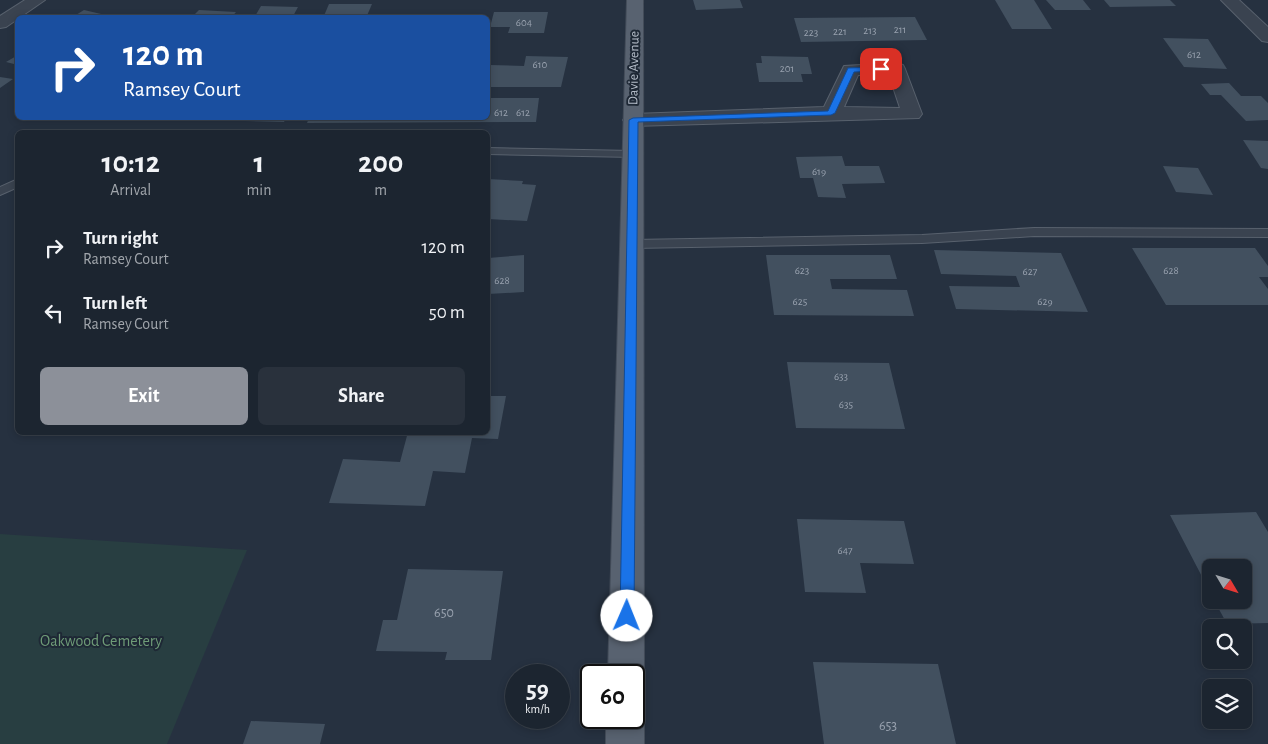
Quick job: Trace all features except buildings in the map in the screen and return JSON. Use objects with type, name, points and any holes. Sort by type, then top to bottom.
[{"type":"main road","name":"Davie Avenue","points":[[626,664],[635,0]]},
{"type":"main road","points":[[625,744],[626,729]]},
{"type":"street","points":[[0,23],[37,0]]},
{"type":"street","points":[[1229,0],[1268,37]]},
{"type":"street","points":[[633,120],[831,113]]},
{"type":"lane","points":[[490,151],[633,154]]},
{"type":"lane","points":[[0,192],[15,184]]},
{"type":"lane","points":[[632,244],[903,239],[1034,232],[1268,233]]},
{"type":"green space","name":"Oakwood Cemetery","points":[[0,534],[247,550],[167,744],[0,744]]},
{"type":"route","points":[[627,616],[633,120],[831,113],[851,70],[881,69]]}]
